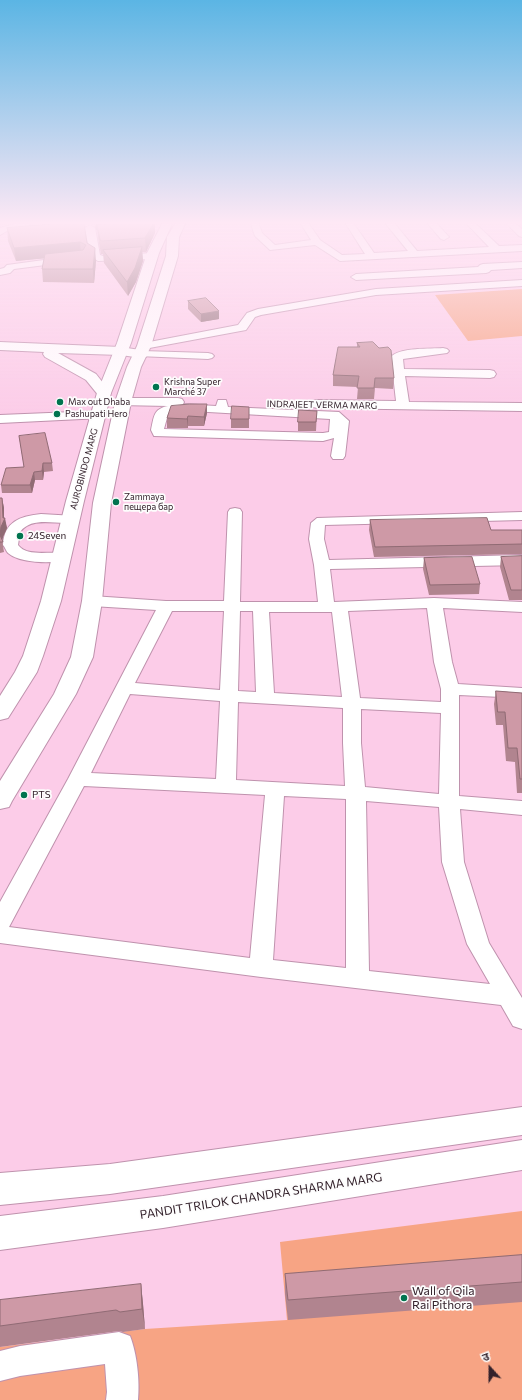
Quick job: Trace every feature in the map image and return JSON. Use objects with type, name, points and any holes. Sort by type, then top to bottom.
[{"type":"main road","name":"AUROBINDO MARG","points":[[0,712],[26,672],[33,656],[51,601],[60,557],[104,393],[141,289]]},
{"type":"main road","points":[[0,802],[65,694],[82,657],[92,601],[102,503],[123,402],[140,356],[161,289]]},
{"type":"main road","points":[[0,346],[119,353],[140,356]]},
{"type":"main road","points":[[0,352],[50,354],[119,353]]},
{"type":"main road","points":[[50,354],[76,367],[91,377],[104,393]]},
{"type":"main road","points":[[0,1189],[110,1179],[522,1122]]},
{"type":"main road","name":"PANDIT TRILOK CHANDRA SHARMA MARG","points":[[0,1233],[163,1212],[522,1155]]},
{"type":"street","points":[[140,356],[242,328],[253,314],[376,292],[424,289]]},
{"type":"street","points":[[403,406],[397,357],[400,355],[443,351]]},
{"type":"street","points":[[140,356],[208,356]]},
{"type":"street","points":[[399,372],[490,374]]},
{"type":"street","name":"INDRAJEET VERMA MARG","points":[[123,402],[219,408],[345,405],[522,407]]},
{"type":"street","points":[[338,456],[345,405]]},
{"type":"street","points":[[180,408],[219,408],[329,414],[337,416],[335,434],[330,436],[272,436],[159,433],[157,430],[162,412],[166,410],[180,408]]},
{"type":"street","points":[[212,434],[219,408]]},
{"type":"street","points":[[272,436],[274,412]]},
{"type":"street","points":[[0,419],[98,415]]},
{"type":"street","points":[[226,785],[235,512]]},
{"type":"street","points":[[358,979],[352,702],[333,606],[322,565],[316,527],[322,521],[522,516]]},
{"type":"street","points":[[60,557],[32,558],[19,554],[13,548],[10,539],[16,526],[26,521],[70,518]]},
{"type":"street","points":[[322,565],[522,560]]},
{"type":"street","points":[[92,601],[166,606],[333,606],[434,603],[522,607]]},
{"type":"street","points":[[434,603],[443,662],[451,699],[449,802],[453,862],[478,944],[522,1019]]},
{"type":"street","points":[[0,922],[78,779],[166,606]]},
{"type":"street","points":[[261,606],[265,697]]},
{"type":"street","points":[[125,688],[228,696],[352,702],[451,699],[522,693]]},
{"type":"street","points":[[78,779],[226,785],[355,793],[522,808]]},
{"type":"street","points":[[261,968],[275,788]]},
{"type":"street","points":[[0,934],[261,968],[508,996]]},
{"type":"street","points":[[0,1366],[20,1361],[119,1347],[123,1392],[122,1400]]},
{"type":"shaded area","points":[[522,289],[522,336],[468,341],[435,295]]},
{"type":"shaded area","points":[[522,1211],[522,1400],[0,1400],[0,1347],[145,1329],[287,1320],[280,1242]]},
{"type":"building","points":[[206,298],[219,311],[201,314],[188,301]]},
{"type":"building","points":[[373,342],[379,348],[388,347],[391,350],[394,378],[375,378],[374,388],[357,388],[359,376],[333,375],[338,347],[360,347],[357,343]]},
{"type":"building","points":[[207,404],[204,417],[188,416],[187,419],[167,418],[171,406]]},
{"type":"building","points":[[232,406],[249,407],[249,419],[231,419]]},
{"type":"building","points":[[299,410],[317,411],[316,422],[298,422]]},
{"type":"building","points":[[45,433],[52,463],[43,463],[42,471],[34,472],[30,485],[1,485],[6,468],[24,467],[19,436]]},
{"type":"building","points":[[0,498],[2,498],[3,518],[5,518],[1,527],[0,535]]},
{"type":"building","points":[[487,518],[491,530],[522,530],[522,544],[375,547],[370,520]]},
{"type":"building","points":[[0,535],[3,542],[0,542]]},
{"type":"building","points":[[522,556],[522,590],[511,590],[501,557]]},
{"type":"building","points":[[472,557],[480,584],[430,585],[424,558]]},
{"type":"building","points":[[496,691],[522,693],[522,779],[520,779],[517,748],[508,748],[505,712],[498,712]]},
{"type":"building","points":[[522,1255],[522,1282],[288,1300],[285,1274]]},
{"type":"building","points":[[141,1284],[142,1309],[120,1312],[116,1310],[0,1326],[0,1300]]},
{"type":"place","name":"Krishna Super Marché 37","points":[[156,387]]},
{"type":"place","name":"Max out Dhaba","points":[[60,402]]},
{"type":"place","name":"Pashupati Hero","points":[[57,414]]},
{"type":"place","name":"Zammaya пещера бар","points":[[116,502]]},
{"type":"place","name":"24Seven","points":[[20,536]]},
{"type":"place","name":"PTS","points":[[24,795]]},
{"type":"place","name":"Wall of Qila Rai Pithora","points":[[404,1298]]}]
